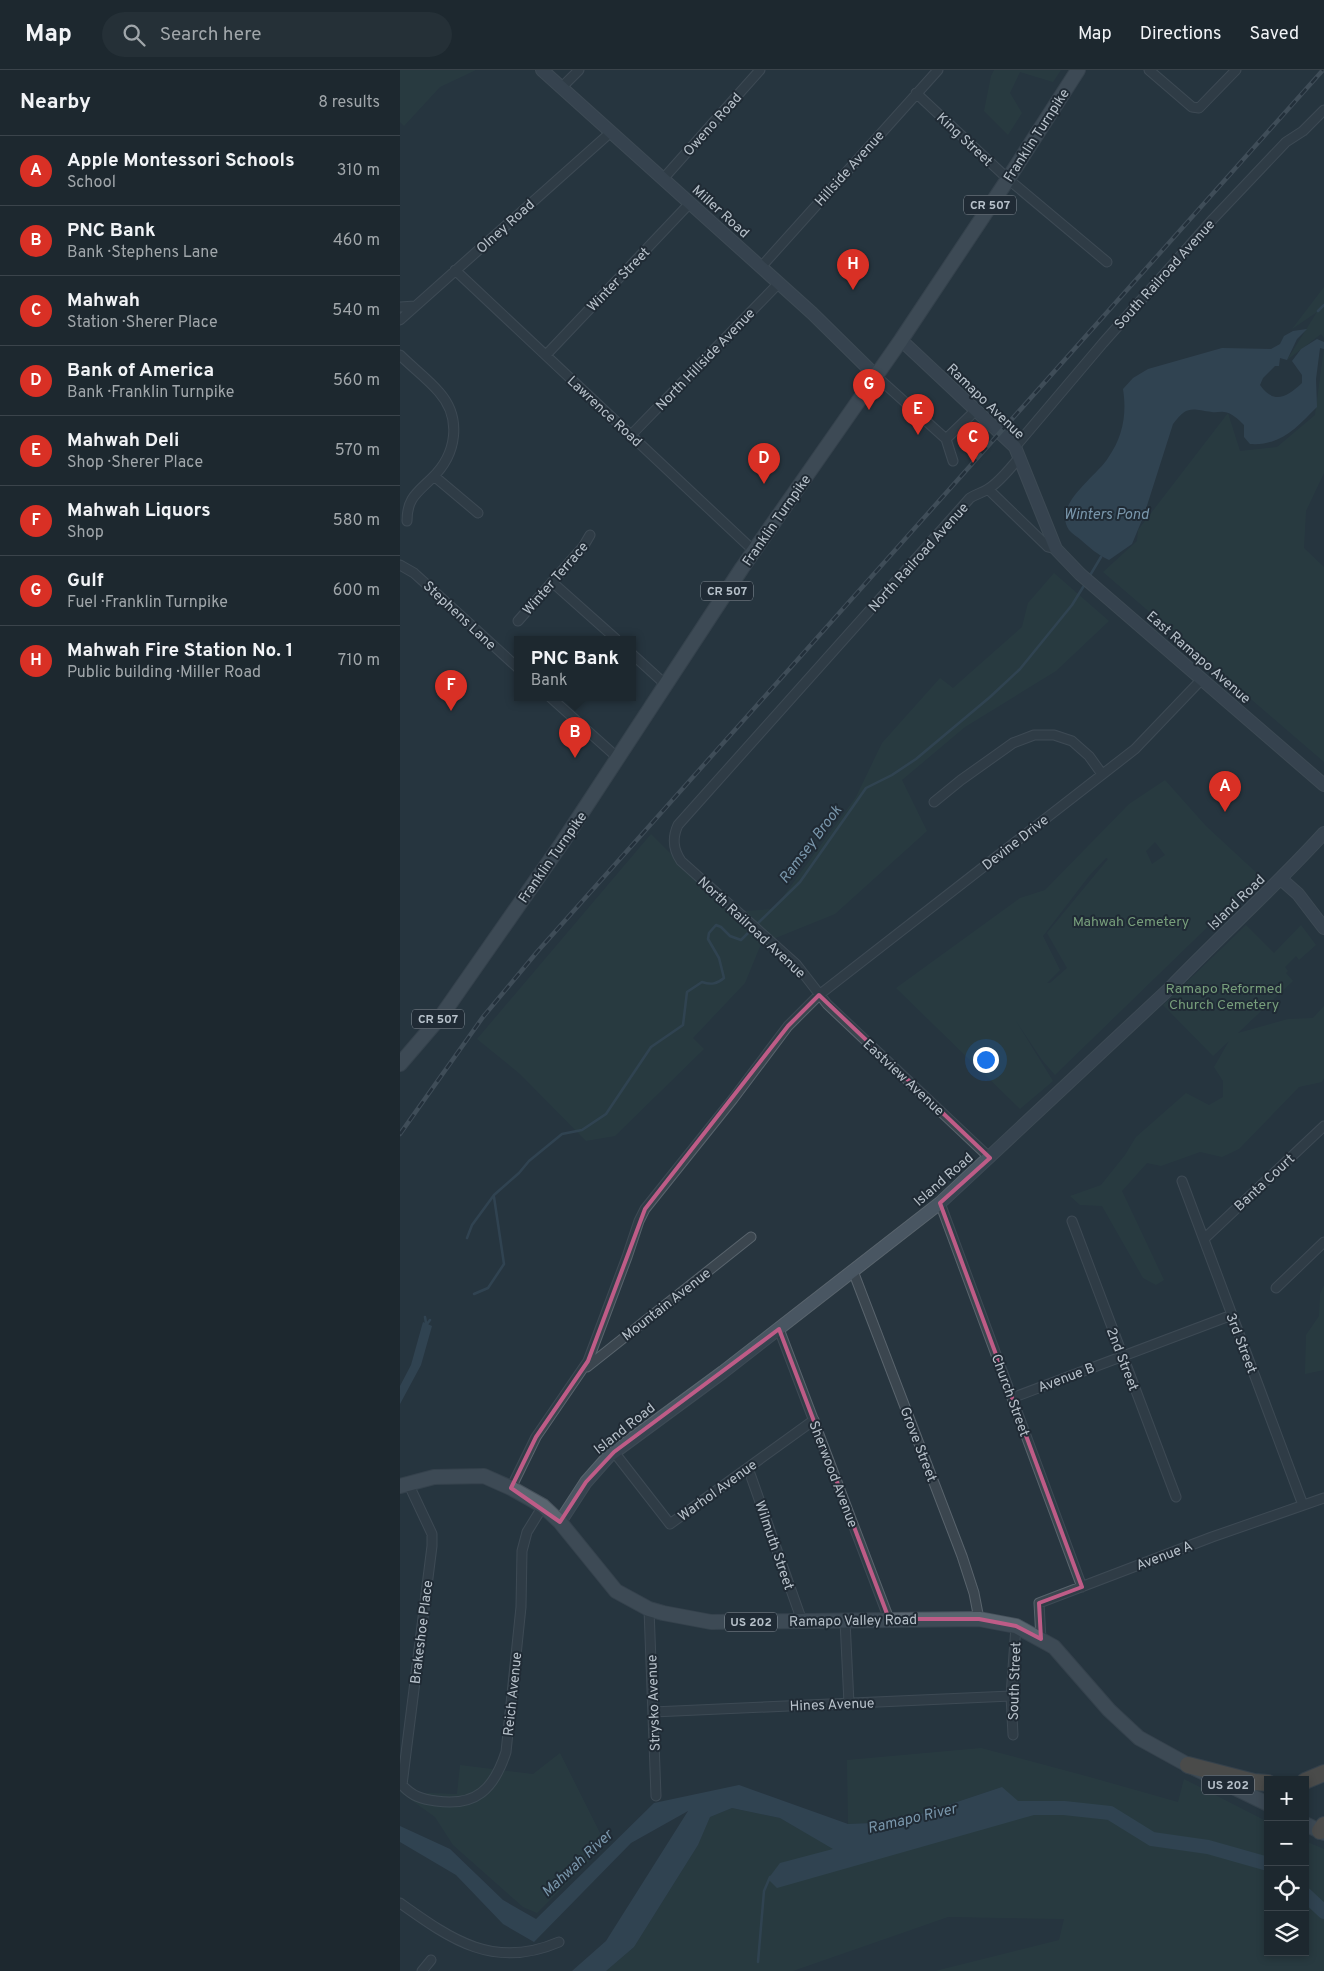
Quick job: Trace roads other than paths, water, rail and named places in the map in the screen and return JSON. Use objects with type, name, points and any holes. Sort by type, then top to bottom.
[{"type":"highway","points":[[1188,1765],[1254,1782],[1264,1783]]},
{"type":"highway","points":[[1309,1780],[1324,1773]]},
{"type":"main road","name":"Franklin Turnpike","points":[[400,1064],[442,1015],[472,974],[619,759],[754,551],[901,340],[1078,70]]},
{"type":"main road","name":"Ramapo Valley Road","points":[[404,1485],[434,1477],[484,1476],[511,1488],[543,1506],[560,1522],[616,1591],[650,1610],[711,1622],[979,1619],[1016,1626],[1054,1647],[1109,1710],[1139,1738],[1188,1765],[1264,1802]]},
{"type":"main road","points":[[1309,1825],[1323,1830]]},
{"type":"street","name":"Miller Road","points":[[542,70],[779,283],[876,376]]},
{"type":"street","points":[[562,87],[579,70]]},
{"type":"street","name":"Oweno Road","points":[[663,179],[760,70]]},
{"type":"street","name":"Hillside Avenue","points":[[761,267],[938,70]]},
{"type":"street","points":[[1149,70],[1192,107],[1199,108],[1236,70]]},
{"type":"street","name":"King Street","points":[[916,94],[1008,179],[1106,262]]},
{"type":"street","name":"South Railroad Avenue","points":[[988,489],[1103,343],[1213,219],[1286,142],[1303,131],[1324,110]]},
{"type":"street","name":"Olney Road","points":[[400,320],[611,132]]},
{"type":"street","name":"Winter Street","points":[[546,355],[690,203]]},
{"type":"street","name":"Lawrence Road","points":[[455,270],[754,551]]},
{"type":"street","name":"North Hillside Avenue","points":[[630,435],[779,283]]},
{"type":"street","points":[[400,307],[415,306]]},
{"type":"street","name":"Ramapo Avenue","points":[[901,340],[976,410],[1017,452],[1056,549]]},
{"type":"street","points":[[400,355],[438,391],[447,404],[453,418],[454,429],[451,451],[441,468],[411,500],[407,508],[407,521]]},
{"type":"street","points":[[876,376],[946,439],[953,461]]},
{"type":"street","points":[[946,439],[976,410]]},
{"type":"street","points":[[434,476],[478,513]]},
{"type":"street","points":[[988,489],[1048,547],[1056,549]]},
{"type":"street","name":"North Railroad Avenue","points":[[819,995],[796,964],[682,860],[675,848],[674,840],[678,825],[970,498],[988,489]]},
{"type":"street","name":"Winter Terrace","points":[[518,620],[583,546],[590,535]]},
{"type":"street","name":"East Ramapo Avenue","points":[[1056,549],[1080,574],[1324,785]]},
{"type":"street","name":"Stephens Lane","points":[[400,565],[426,583],[514,664]]},
{"type":"street","points":[[552,582],[613,636]]},
{"type":"street","points":[[636,658],[666,685]]},
{"type":"street","name":"Devine Drive","points":[[819,995],[1135,749],[1202,679]]},
{"type":"street","points":[[554,701],[619,759]]},
{"type":"street","points":[[934,802],[1013,743],[1034,735],[1054,735],[1072,741],[1089,756],[1102,774]]},
{"type":"street","name":"Island Road","points":[[560,1522],[586,1482],[614,1452],[780,1329],[940,1203],[990,1158],[1170,988],[1281,879],[1324,833]]},
{"type":"street","points":[[1281,879],[1298,894],[1324,928]]},
{"type":"street","points":[[511,1488],[536,1437],[588,1360],[645,1209],[733,1099],[788,1026],[819,995]]},
{"type":"street","name":"Eastview Avenue","points":[[819,995],[990,1158]]},
{"type":"street","name":"Banta Court","points":[[1204,1239],[1324,1126]]},
{"type":"street","name":"3rd Street","points":[[1182,1181],[1303,1505]]},
{"type":"street","name":"Church Street","points":[[940,1203],[1082,1587]]},
{"type":"street","name":"2nd Street","points":[[1072,1221],[1176,1496]]},
{"type":"street","name":"Mountain Avenue","points":[[581,1371],[751,1237]]},
{"type":"street","points":[[1276,1288],[1324,1242]]},
{"type":"street","name":"Grove Street","points":[[853,1271],[962,1556],[974,1593],[979,1619]]},
{"type":"street","name":"Avenue B","points":[[1012,1398],[1232,1315]]},
{"type":"street","name":"Sherwood Avenue","points":[[780,1329],[889,1619]]},
{"type":"street","name":"Warhol Avenue","points":[[614,1452],[670,1524],[814,1420]]},
{"type":"street","name":"Wilmuth Street","points":[[748,1468],[802,1621]]},
{"type":"street","name":"Brakeshoe Place","points":[[402,1785],[432,1546],[432,1534],[404,1485]]},
{"type":"street","name":"Avenue A","points":[[1041,1639],[1039,1604],[1212,1537],[1324,1498]]},
{"type":"street","name":"Reich Avenue","points":[[402,1785],[410,1794],[424,1799],[461,1802],[478,1797],[499,1772],[506,1752],[521,1607],[522,1551],[527,1532],[543,1506]]},
{"type":"street","name":"Strysko Avenue","points":[[650,1610],[656,1796]]},
{"type":"street","points":[[846,1620],[849,1704]]},
{"type":"street","name":"South Street","points":[[1012,1735],[1011,1696],[1016,1626]]},
{"type":"street","name":"Hines Avenue","points":[[652,1712],[1011,1696]]},
{"type":"street","points":[[400,1903],[450,1937],[477,1948],[495,1952],[522,1952],[536,1950],[559,1942]]},
{"type":"street","points":[[422,1971],[431,1960]]},
{"type":"water","name":"Winters Pond","points":[[1307,329],[1297,339],[1287,360],[1280,358],[1279,366],[1275,366],[1263,378],[1260,385],[1270,395],[1275,397],[1281,397],[1291,392],[1302,383],[1302,375],[1292,361],[1301,349],[1317,339],[1324,342],[1324,349],[1320,348],[1316,379],[1317,407],[1295,428],[1271,442],[1250,444],[1244,437],[1244,425],[1230,414],[1194,409],[1186,411],[1173,424],[1144,515],[1132,544],[1109,560],[1094,551],[1069,530],[1065,521],[1066,511],[1071,501],[1102,466],[1113,450],[1123,425],[1123,389],[1133,378],[1148,369],[1222,348],[1271,349],[1280,344],[1284,336],[1293,331]]},
{"type":"water","points":[[423,1322],[432,1326],[421,1365],[400,1404],[400,1386],[411,1365]]},
{"type":"water","points":[[739,1785],[848,1824],[897,1822],[1002,1787],[1034,1815],[777,1888],[768,1879],[780,1863],[833,1849],[780,1818],[732,1808],[710,1817],[698,1845],[634,1947],[606,1971],[572,1971],[606,1941],[688,1811],[631,1843],[534,1942],[503,1924],[456,1875],[400,1842],[400,1826],[450,1849],[503,1900],[536,1919],[654,1803]]},
{"type":"waterway","points":[[1318,311],[1324,305]]},
{"type":"waterway","name":"Ramsey Brook","points":[[1089,577],[1101,557]]},
{"type":"waterway","name":"Ramsey Brook","points":[[756,925],[800,882],[866,788],[892,775],[916,759],[990,697],[1020,669],[1072,605],[1085,584]]},
{"type":"waterway","name":"Ramsey Brook","points":[[467,1238],[472,1225],[494,1195],[519,1173],[529,1161],[562,1134],[582,1130],[606,1114],[651,1047],[683,1025],[687,992],[702,982],[714,983],[724,978],[719,958],[708,939],[709,933],[716,925],[721,927],[730,936],[741,940],[752,929]]},
{"type":"waterway","points":[[474,1294],[488,1288],[504,1264],[494,1197]]},
{"type":"waterway","name":"Ramsey Brook","points":[[425,1317],[426,1323]]},
{"type":"waterway","name":"Ramsey Brook","points":[[427,1324],[430,1320]]},
{"type":"waterway","name":"Ramapo River","points":[[1007,1810],[1014,1808],[1064,1808],[1110,1813],[1152,1839],[1208,1847],[1264,1863]]},
{"type":"waterway","points":[[758,1962],[764,1891],[770,1877]]},
{"type":"waterway","name":"Ramapo River","points":[[1309,1898],[1324,1912]]},
{"type":"railway","points":[[400,1134],[483,1017],[537,952],[1323,70]]},
{"type":"place","name":"Mahwah Fire Station No. 1","points":[[853,290]]},
{"type":"place","name":"Gulf","points":[[869,410]]},
{"type":"place","name":"Mahwah Deli","points":[[918,435]]},
{"type":"place","name":"Mahwah","points":[[973,463]]},
{"type":"place","name":"Bank of America","points":[[764,484]]},
{"type":"place","name":"Mahwah Liquors","points":[[451,711]]},
{"type":"place","name":"PNC Bank","points":[[575,758]]},
{"type":"place","name":"Apple Montessori Schools","points":[[1225,812]]},
{"type":"park label","name":"Mahwah Cemetery","points":[[1131,921]]},
{"type":"park label","name":"Ramapo Reformed Church Cemetery","points":[[1224,996]]},
{"type":"water label","name":"Mahwah River","points":[[577,1863]]}]
